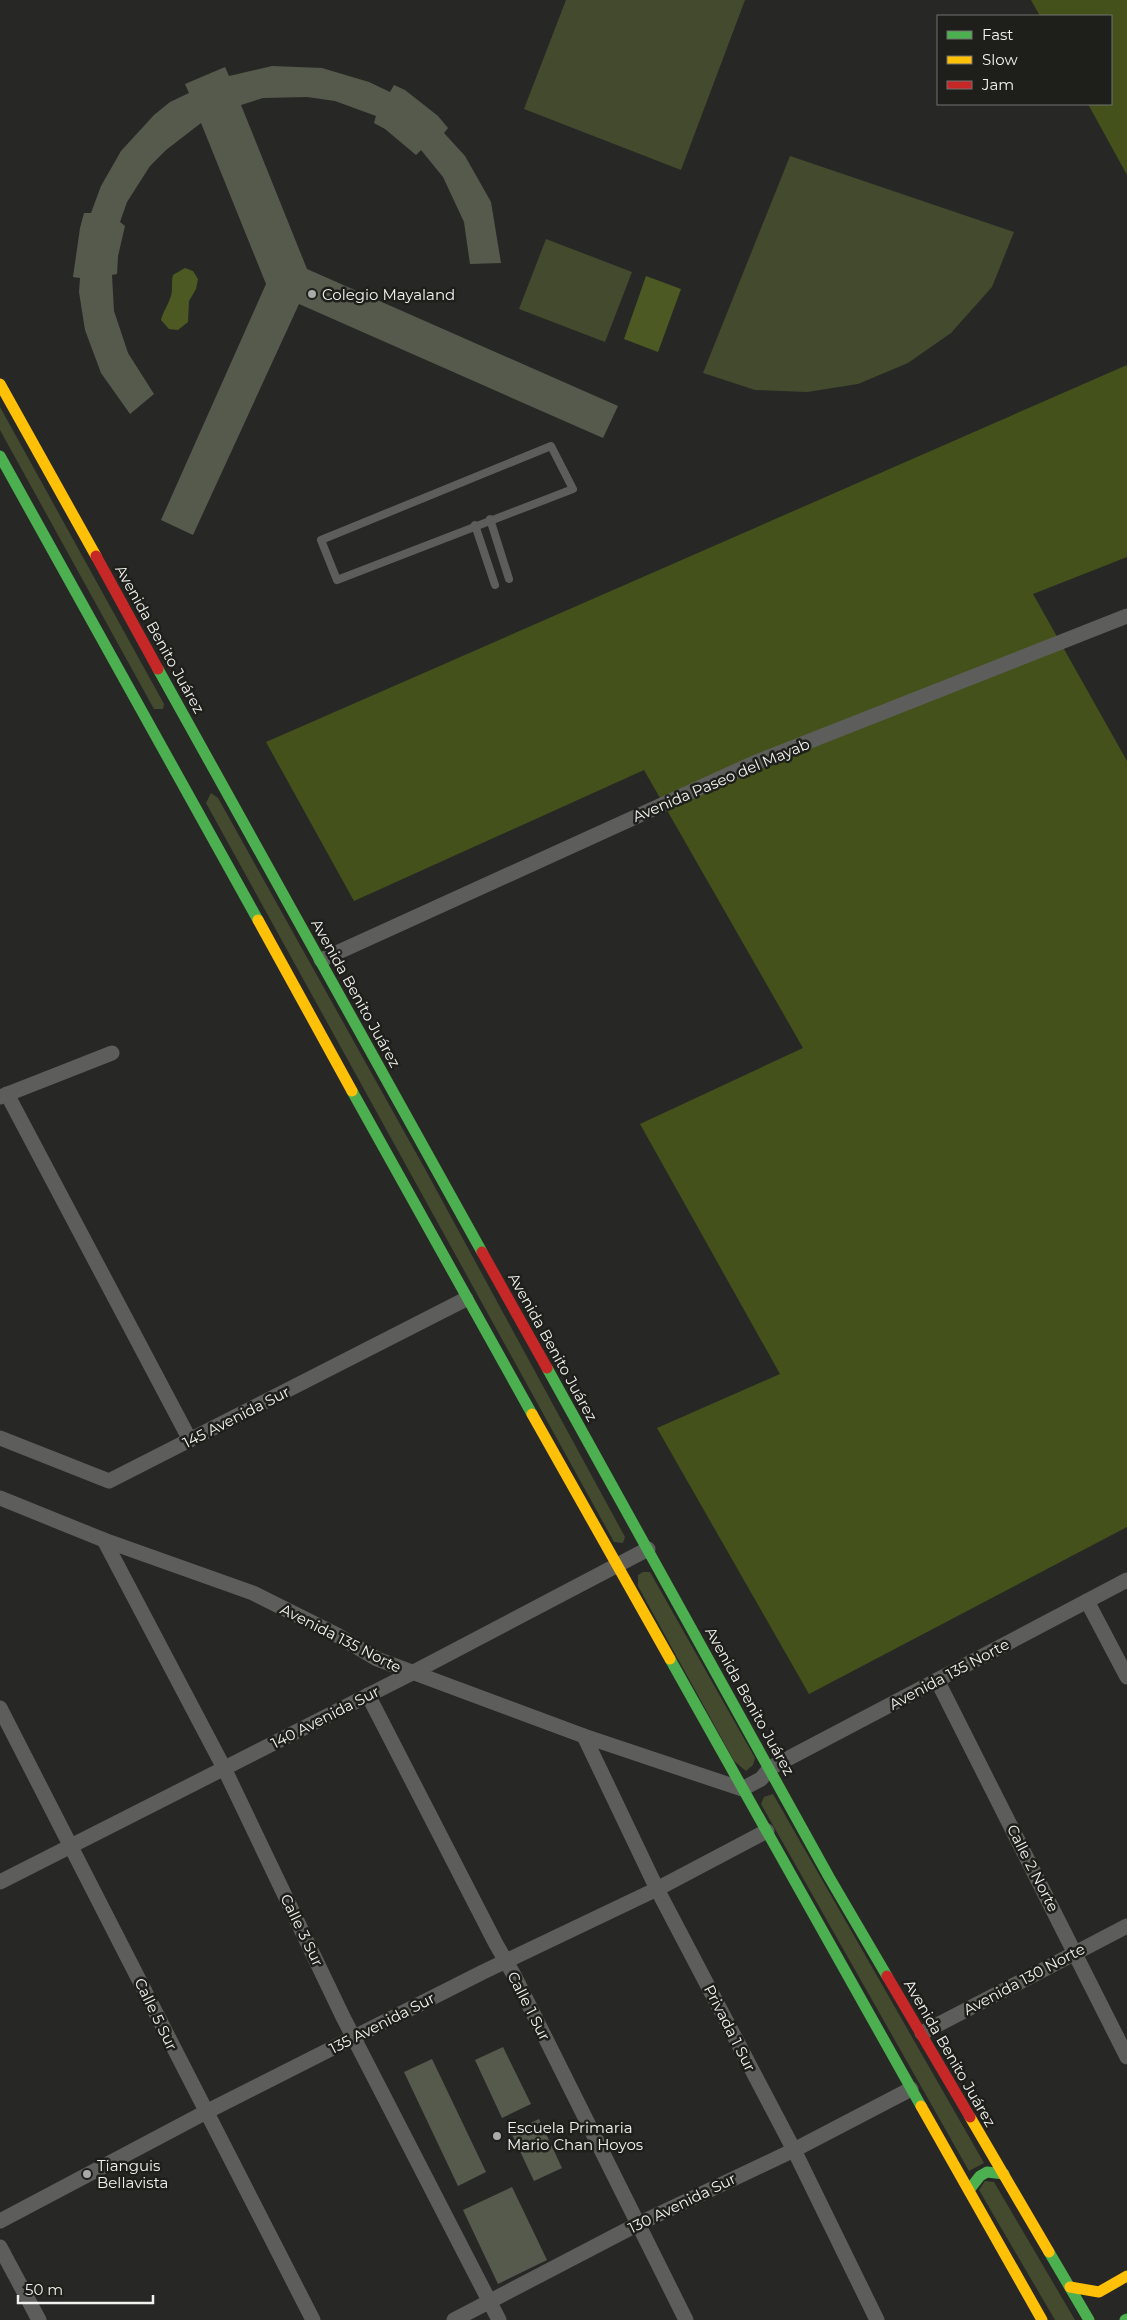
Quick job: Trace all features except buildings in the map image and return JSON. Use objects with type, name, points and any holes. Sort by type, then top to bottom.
[{"type":"main road","name":"Avenida Benito Juárez","points":[[0,384],[829,1877],[1089,2320]]},
{"type":"main road","points":[[0,456],[156,734],[466,1299],[618,1564],[767,1831],[800,1894],[1042,2320]]},
{"type":"main road","points":[[969,2190],[982,2173],[993,2170],[1004,2174]]},
{"type":"main road","points":[[1070,2287],[1099,2292],[1127,2276]]},
{"type":"street","name":"Avenida Paseo del Mayab","points":[[321,960],[754,764],[1127,616]]},
{"type":"street","points":[[112,1053],[4,1095],[190,1440]]},
{"type":"street","name":"145 Avenida Sur","points":[[0,1438],[109,1481],[466,1299]]},
{"type":"street","name":"Avenida 135 Norte","points":[[0,1498],[104,1540],[253,1593],[336,1635],[377,1660],[584,1736],[742,1788],[761,1779],[770,1768],[1127,1580]]},
{"type":"street","name":"Calle 3 Sur","points":[[104,1540],[224,1768],[354,2037],[499,2320]]},
{"type":"street","name":"140 Avenida Sur","points":[[0,1882],[412,1673],[648,1549]]},
{"type":"street","points":[[1087,1601],[1127,1677]]},
{"type":"street","name":"Calle 2 Norte","points":[[937,1680],[1127,2057]]},
{"type":"street","name":"Calle 1 Sur","points":[[368,1695],[506,1961],[686,2320]]},
{"type":"street","name":"Calle 5 Sur","points":[[0,1708],[313,2320]]},
{"type":"street","name":"Privada 1 Sur","points":[[584,1736],[657,1888],[794,2150],[877,2320]]},
{"type":"street","name":"135 Avenida Sur","points":[[0,2221],[206,2112],[506,1961],[657,1888],[767,1831]]},
{"type":"street","name":"Avenida 130 Norte","points":[[922,2033],[1127,1926]]},
{"type":"street","name":"130 Avenida Sur","points":[[454,2320],[638,2224],[794,2150],[911,2090]]},
{"type":"street","points":[[0,2247],[39,2320]]},
{"type":"lane","points":[[551,446],[573,489],[490,519],[338,580],[321,540],[551,446]]},
{"type":"lane","points":[[490,519],[509,578]]},
{"type":"lane","points":[[475,525],[494,584]]},
{"type":"shaded area","points":[[566,0],[745,0],[681,170],[524,109]]},
{"type":"shaded area","points":[[1031,0],[1127,0],[1127,175],[1089,105],[1112,105],[1112,15],[1039,15]]},
{"type":"shaded area","points":[[790,156],[1014,232],[992,287],[951,333],[908,363],[858,384],[807,392],[755,390],[703,373]]},
{"type":"shaded area","points":[[546,239],[632,272],[605,342],[519,309]]},
{"type":"shaded area","points":[[185,268],[193,271],[198,279],[196,289],[189,301],[188,322],[178,330],[169,329],[161,320],[171,296],[173,275]]},
{"type":"shaded area","points":[[646,276],[681,289],[658,352],[624,339]]},
{"type":"shaded area","points":[[1127,365],[1127,557],[1033,594],[1127,761],[1127,1527],[809,1694],[657,1428],[780,1374],[640,1124],[803,1048],[644,770],[354,901],[266,742]]},
{"type":"shaded area","points":[[0,407],[164,704],[163,709],[154,709],[0,430]]},
{"type":"shaded area","points":[[211,793],[218,798],[425,1169],[625,1537],[623,1543],[614,1542],[206,803]]},
{"type":"shaded area","points":[[643,1572],[650,1572],[755,1758],[753,1765],[746,1771],[734,1761],[638,1586],[638,1575]]},
{"type":"shaded area","points":[[773,1794],[984,2163],[969,2171],[761,1804],[764,1797]]},
{"type":"shaded area","points":[[985,2181],[994,2182],[1075,2320],[1055,2320],[979,2190]]},
{"type":"traffic: fast","points":[[0,456],[258,920]]},
{"type":"traffic: fast","points":[[158,669],[482,1252]]},
{"type":"traffic: fast","points":[[352,1091],[532,1414]]},
{"type":"traffic: fast","points":[[547,1368],[829,1877],[887,1976]]},
{"type":"traffic: fast","points":[[670,1659],[921,2106]]},
{"type":"traffic: fast","points":[[969,2190],[980,2176],[987,2172],[1004,2174]]},
{"type":"traffic: fast","points":[[1049,2252],[1089,2320]]},
{"type":"traffic: slow","points":[[0,384],[96,556]]},
{"type":"traffic: slow","points":[[258,920],[352,1091]]},
{"type":"traffic: slow","points":[[532,1414],[670,1659]]},
{"type":"traffic: slow","points":[[921,2106],[1042,2320]]},
{"type":"traffic: slow","points":[[970,2117],[1049,2252]]},
{"type":"traffic: slow","points":[[1070,2287],[1099,2292],[1127,2276]]},
{"type":"traffic: jam","points":[[96,556],[158,669]]},
{"type":"traffic: jam","points":[[482,1252],[547,1368]]},
{"type":"traffic: jam","points":[[887,1976],[970,2117]]},
{"type":"place","name":"Colegio Mayaland","points":[[312,294]]},
{"type":"place","name":"Escuela Primaria Mario Chan Hoyos","points":[[497,2136]]},
{"type":"place","name":"Tianguis Bellavista","points":[[87,2174]]}]
